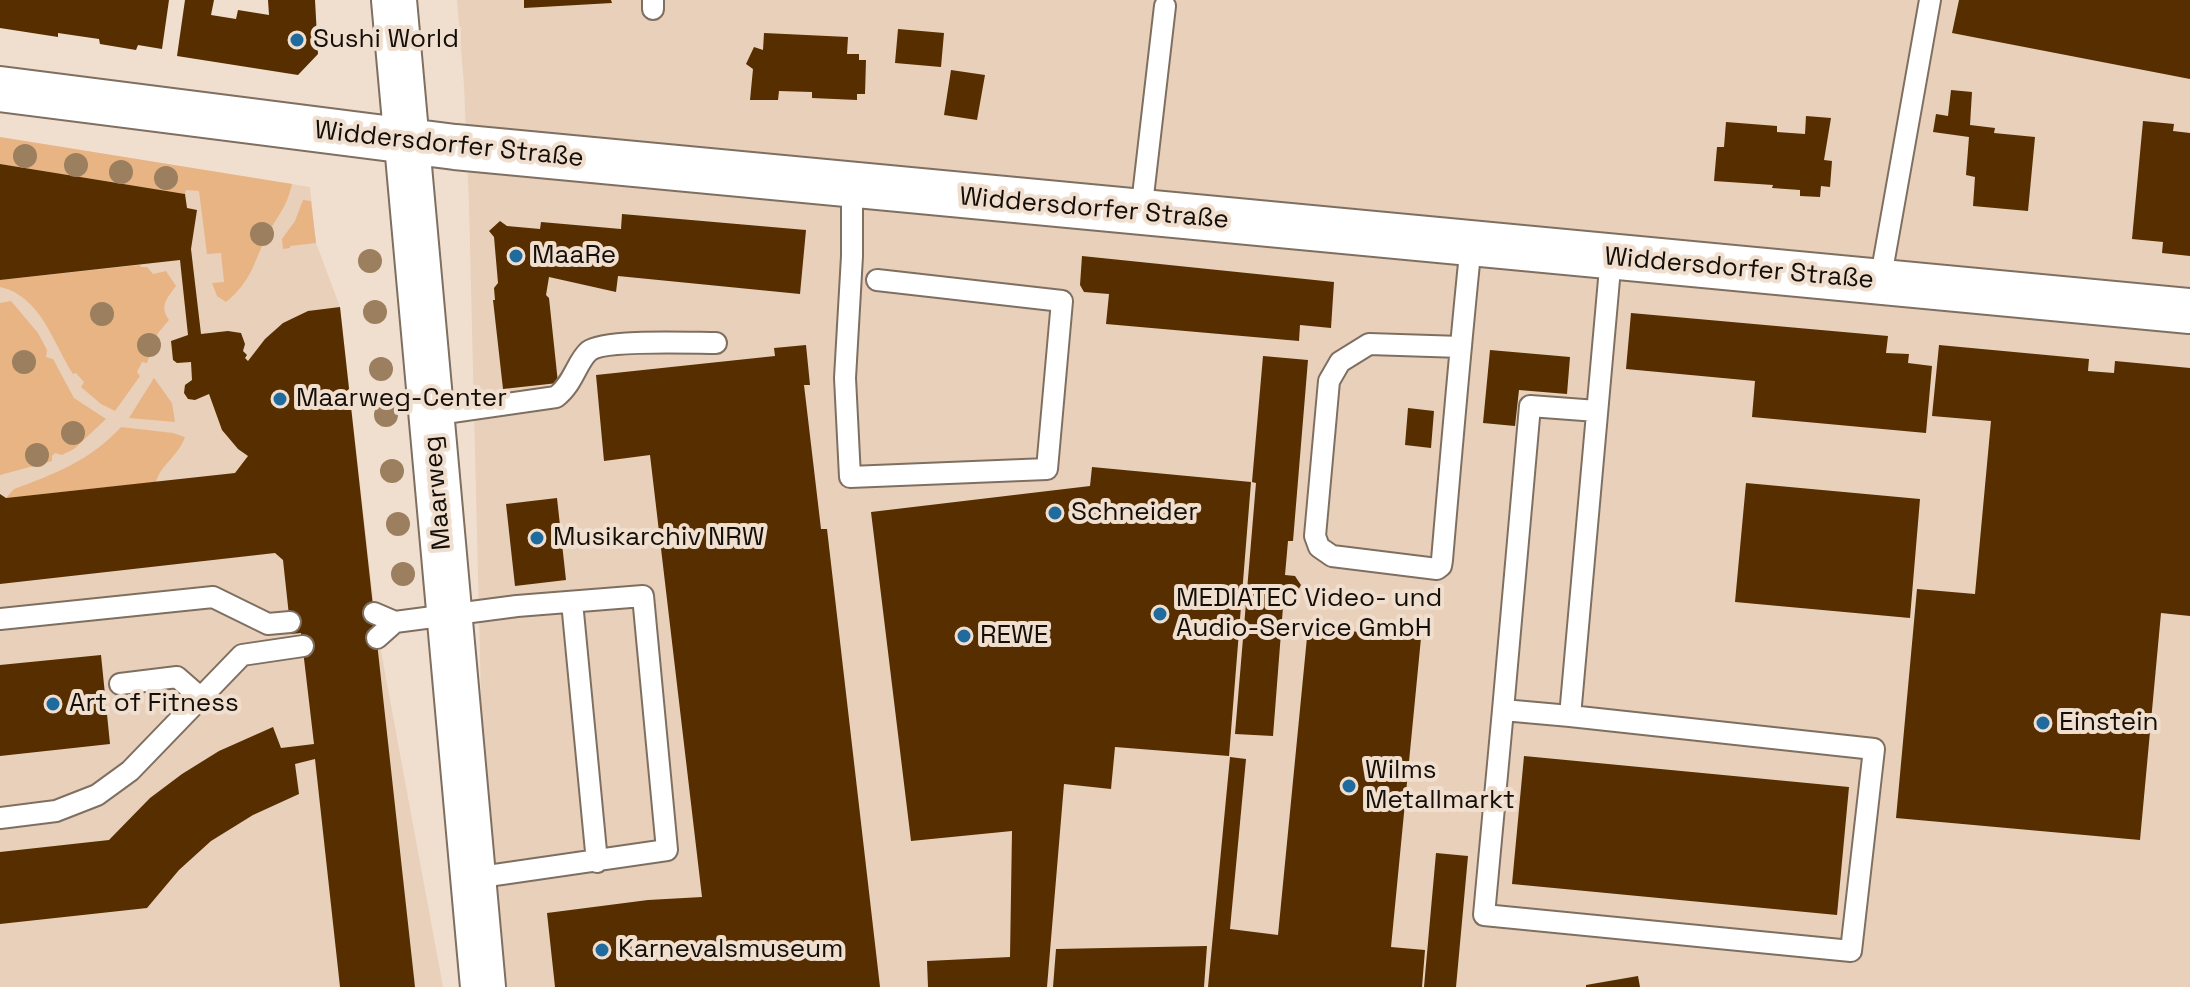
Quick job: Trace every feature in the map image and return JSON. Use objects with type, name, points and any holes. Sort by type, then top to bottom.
[{"type":"main road","name":"Maarweg","points":[[394,0],[483,987]]},
{"type":"main road","name":"Widdersdorfer Straße","points":[[0,89],[407,141],[852,186],[2190,311]]},
{"type":"lane","points":[[1880,282],[1930,0]]},
{"type":"lane","points":[[1141,213],[1165,6]]},
{"type":"lane","points":[[852,186],[852,256],[845,378],[850,477],[1047,469],[1062,301],[877,280]]},
{"type":"lane","points":[[1461,347],[1369,344],[1340,362],[1329,381],[1315,536],[1319,547],[1332,556],[1437,569],[1441,566],[1471,244]]},
{"type":"lane","points":[[1570,716],[1611,257]]},
{"type":"lane","points":[[431,415],[556,397],[566,389],[589,351],[606,345],[716,343]]},
{"type":"lane","points":[[1503,710],[1874,749],[1851,951],[1484,915],[1530,406],[1597,411]]},
{"type":"lane","points":[[374,613],[395,622],[643,596],[667,850],[474,878]]},
{"type":"lane","points":[[0,619],[213,597],[268,624],[290,622]]},
{"type":"lane","points":[[572,602],[597,862]]},
{"type":"lane","points":[[377,638],[395,622]]},
{"type":"lane","points":[[0,818],[56,811],[97,795],[130,771],[242,655],[303,646]]},
{"type":"lane","points":[[120,684],[177,677],[201,698]]},
{"type":"shaded area","points":[[457,0],[2190,0],[2190,987],[488,987],[469,204]]},
{"type":"shaded area","points":[[0,137],[310,187],[316,243],[340,307],[376,624],[443,987],[0,987]]},
{"type":"shaded area","points":[[0,137],[292,184],[285,205],[247,278],[226,302],[217,296],[212,283],[224,282],[221,253],[207,254],[199,191],[186,190],[185,194],[0,164]]},
{"type":"shaded area","points":[[303,200],[311,201],[316,243],[283,249],[282,239],[295,221]]},
{"type":"shaded area","points":[[140,265],[153,274],[166,271],[176,286],[164,306],[169,320],[158,333],[147,363],[142,362],[137,372],[140,376],[115,411],[81,387],[84,382],[76,373],[73,374],[36,310],[14,292],[0,287],[0,280]]},
{"type":"shaded area","points":[[11,301],[38,333],[47,350],[46,357],[53,359],[74,398],[106,419],[74,449],[62,455],[55,453],[52,461],[0,475],[0,303]]},
{"type":"shaded area","points":[[154,378],[172,403],[175,422],[129,418]]},
{"type":"shaded area","points":[[121,427],[185,437],[156,482],[6,498],[14,489],[85,457]]},
{"type":"building","points":[[0,0],[169,0],[162,49],[138,45],[136,50],[100,44],[99,39],[58,33],[58,37],[0,28]]},
{"type":"building","points":[[185,0],[214,0],[211,15],[236,19],[238,10],[269,15],[268,0],[315,0],[318,54],[298,75],[177,56]]},
{"type":"building","points":[[524,0],[611,0],[612,3],[524,8]]},
{"type":"building","points":[[1959,0],[2190,0],[2190,79],[1952,33]]},
{"type":"building","points":[[898,29],[944,33],[941,67],[895,63]]},
{"type":"building","points":[[764,33],[848,37],[847,54],[859,54],[859,60],[866,60],[865,94],[857,94],[857,100],[812,98],[812,92],[779,91],[778,100],[750,100],[753,69],[746,64],[754,47],[763,50]]},
{"type":"building","points":[[951,70],[985,75],[977,120],[944,115]]},
{"type":"building","points":[[1951,90],[1972,92],[1970,125],[1995,128],[1994,133],[2035,137],[2028,211],[1973,206],[1975,177],[1966,175],[1969,137],[1933,132],[1936,114],[1948,116]]},
{"type":"building","points":[[1806,116],[1831,118],[1824,160],[1832,161],[1830,187],[1821,186],[1820,197],[1800,196],[1800,190],[1772,188],[1773,185],[1714,181],[1717,147],[1724,147],[1726,122],[1777,126],[1777,132],[1805,134]]},
{"type":"building","points":[[2143,121],[2174,124],[2173,131],[2190,133],[2190,256],[2162,253],[2163,242],[2132,239]]},
{"type":"building","points":[[0,164],[185,194],[187,208],[197,210],[191,249],[201,334],[241,333],[245,344],[243,351],[248,361],[265,339],[283,323],[308,311],[340,307],[415,987],[340,987],[315,759],[295,764],[299,794],[253,815],[211,841],[179,870],[147,908],[0,924],[0,852],[109,840],[150,798],[182,774],[219,751],[273,727],[281,748],[314,744],[301,633],[291,634],[283,560],[275,553],[0,584],[0,494],[6,498],[235,473],[248,456],[222,430],[209,394],[195,400],[188,399],[184,393],[185,385],[192,380],[191,362],[177,363],[173,360],[171,341],[188,335],[180,260],[0,280]]},
{"type":"building","points":[[622,214],[806,230],[800,294],[618,276],[616,292],[549,277],[546,295],[549,298],[558,383],[503,389],[493,300],[494,288],[498,283],[494,237],[489,231],[500,221],[507,226],[540,229],[541,222],[621,229]]},
{"type":"building","points":[[1082,256],[1334,282],[1331,328],[1300,325],[1299,341],[1106,324],[1109,294],[1084,292],[1080,285]]},
{"type":"building","points":[[1631,313],[1888,336],[1886,353],[1909,354],[1908,363],[1932,366],[1926,433],[1752,417],[1755,381],[1626,369]]},
{"type":"building","points":[[806,345],[810,385],[804,385],[821,529],[827,529],[880,987],[555,987],[547,913],[648,900],[702,897],[650,455],[604,461],[596,375],[775,356],[774,348]]},
{"type":"building","points":[[1939,345],[2089,359],[2088,371],[2114,373],[2115,361],[2190,368],[2190,616],[2161,613],[2140,840],[1896,818],[1917,589],[1975,594],[1991,421],[1932,416]]},
{"type":"building","points":[[1490,350],[1570,357],[1567,394],[1519,390],[1515,426],[1483,423]]},
{"type":"building","points":[[1263,356],[1308,360],[1293,541],[1288,541],[1285,575],[1295,576],[1301,585],[1296,594],[1284,594],[1273,736],[1235,734],[1256,483],[1252,482]]},
{"type":"building","points":[[1408,408],[1434,411],[1431,448],[1405,445]]},
{"type":"building","points":[[1092,467],[1251,482],[1229,756],[1115,747],[1111,789],[1064,784],[1047,987],[928,987],[927,961],[1010,957],[1012,831],[911,841],[871,512],[1090,486]]},
{"type":"building","points":[[1746,483],[1920,499],[1910,618],[1735,602]]},
{"type":"building","points":[[557,498],[566,580],[515,586],[506,504]]},
{"type":"building","name":"Wilms Metallmarkt","points":[[1308,627],[1421,638],[1391,947],[1425,950],[1422,987],[1208,987],[1230,757],[1246,759],[1230,929],[1278,935]]},
{"type":"building","name":"Art of Fitness","points":[[101,655],[110,744],[0,756],[0,665]]},
{"type":"building","points":[[1524,756],[1849,787],[1837,915],[1512,884]]},
{"type":"building","points":[[1436,853],[1468,856],[1456,987],[1424,987]]},
{"type":"building","points":[[1207,946],[1204,987],[1053,987],[1056,949]]},
{"type":"building","points":[[1638,976],[1640,987],[1586,987],[1586,985]]},
{"type":"place","name":"Sushi World","points":[[297,40]]},
{"type":"place","name":"MaaRe","points":[[516,256]]},
{"type":"place","name":"Maarweg-Center","points":[[280,399]]},
{"type":"place","name":"Schneider","points":[[1055,513]]},
{"type":"place","name":"Musikarchiv NRW","points":[[537,538]]},
{"type":"place","name":"MEDIATEC Video- und Audio-Service GmbH","points":[[1160,614]]},
{"type":"place","name":"REWE","points":[[964,636]]},
{"type":"place","name":"Art of Fitness","points":[[53,704]]},
{"type":"place","name":"Einstein","points":[[2043,723]]},
{"type":"place","name":"Wilms Metallmarkt","points":[[1349,786]]},
{"type":"place","name":"Karnevalsmuseum","points":[[602,950]]}]
